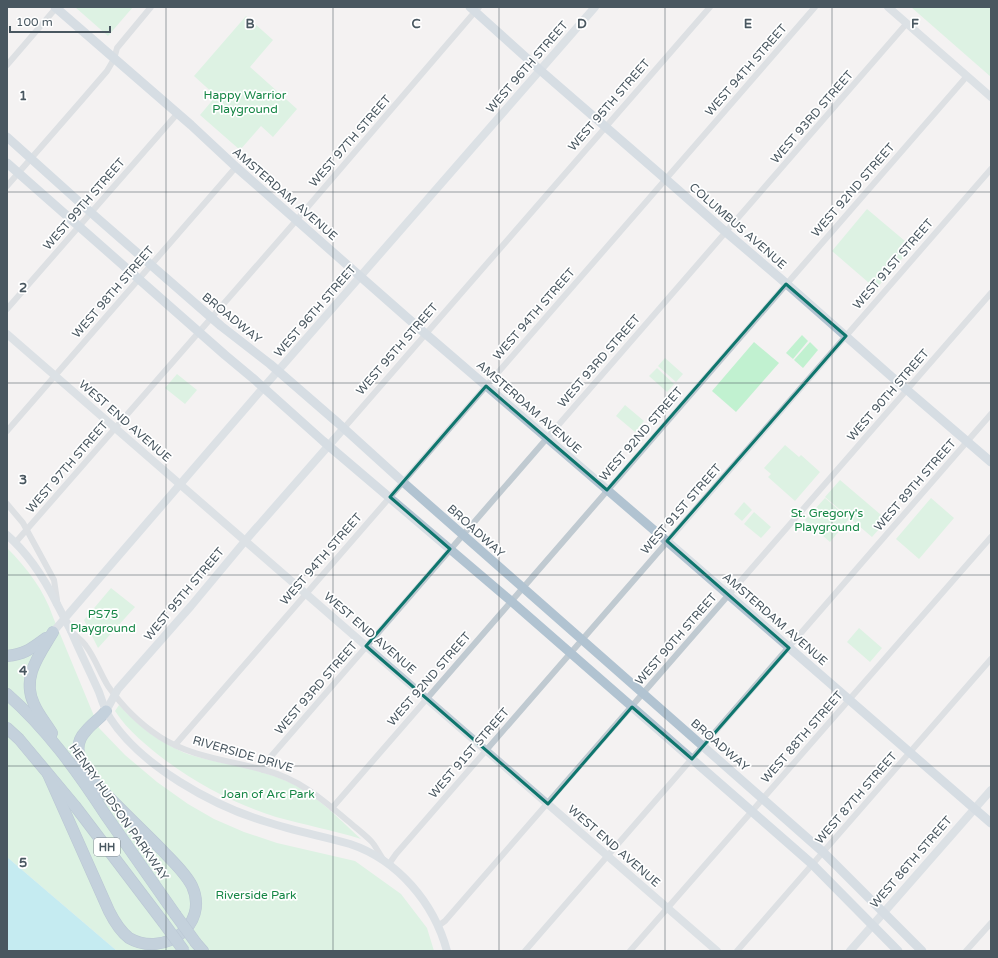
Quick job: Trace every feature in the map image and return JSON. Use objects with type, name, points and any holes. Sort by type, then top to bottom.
[{"type":"highway","points":[[7,656],[18,654],[30,649],[53,632]]},
{"type":"highway","points":[[53,632],[40,652],[32,670],[30,693],[33,704],[46,722],[72,766]]},
{"type":"highway","name":"HENRY HUDSON PARKWAY","points":[[7,694],[39,726],[72,766],[93,794],[175,914],[200,947]]},
{"type":"highway","points":[[48,774],[109,911],[118,927],[129,938],[149,945],[164,943],[179,937],[191,924],[196,910],[196,898],[188,880],[168,856],[96,784],[80,760],[78,750],[80,738],[85,731],[106,711]]},
{"type":"highway","name":"HH","points":[[7,728],[19,739],[76,806],[184,951]]},
{"type":"main road","name":"WEST 96TH STREET","points":[[53,632],[263,388],[595,7]]},
{"type":"main road","points":[[888,7],[991,97]]},
{"type":"main road","name":"AMSTERDAM AVENUE","points":[[55,8],[426,334],[991,823]]},
{"type":"main road","name":"COLUMBUS AVENUE","points":[[475,9],[540,70],[991,462]]},
{"type":"main road","name":"BROADWAY","points":[[7,138],[211,317],[278,371],[344,428],[403,482],[823,852],[922,951]]},
{"type":"main road","points":[[7,163],[329,446],[511,601],[812,864],[898,951]]},
{"type":"main road","name":"WEST END AVENUE","points":[[7,334],[717,951]]},
{"type":"main road","name":"WEST 95TH STREET","points":[[106,711],[115,694],[245,541],[344,428]]},
{"type":"main road","name":"RIVERSIDE DRIVE","points":[[7,535],[28,557],[43,577],[71,632],[109,717],[124,736],[144,755],[175,778],[204,796],[234,810],[257,819],[362,848],[386,862],[404,877],[418,892],[438,926],[448,951]]},
{"type":"main road","name":"WEST 86TH STREET","points":[[850,951],[991,790]]},
{"type":"street","points":[[7,186],[107,71],[114,59],[117,48],[151,7]]},
{"type":"street","name":"WEST 95TH STREET","points":[[344,428],[710,7]]},
{"type":"street","name":"WEST 94TH STREET","points":[[175,745],[665,179],[816,7]]},
{"type":"street","points":[[7,65],[55,8]]},
{"type":"street","name":"WEST 97TH STREET","points":[[15,543],[297,220],[475,9]]},
{"type":"street","name":"WEST 93RD STREET","points":[[263,770],[267,761],[366,646],[907,23]]},
{"type":"street","name":"WEST 92ND STREET","points":[[332,808],[967,76]]},
{"type":"street","name":"WEST 99TH STREET","points":[[7,309],[177,114]]},
{"type":"street","name":"WEST 98TH STREET","points":[[7,431],[236,168]]},
{"type":"street","name":"WEST 91ST STREET","points":[[386,862],[396,854],[991,169]]},
{"type":"street","name":"WEST 90TH STREET","points":[[438,926],[445,921],[548,804],[991,293]]},
{"type":"street","name":"WEST 89TH STREET","points":[[525,951],[991,414]]},
{"type":"street","name":"RIVERSIDE DRIVE","points":[[7,504],[23,523],[54,580],[57,604]]},
{"type":"street","name":"WEST 88TH STREET","points":[[630,951],[991,537]]},
{"type":"street","name":"RIVERSIDE DRIVE","points":[[71,632],[86,645],[108,686],[129,711],[160,737],[191,752],[284,776],[302,785],[315,793],[372,842],[386,862]]},
{"type":"street","name":"WEST 87TH STREET","points":[[737,951],[991,658]]},
{"type":"street","points":[[966,951],[991,923]]},
{"type":"highlighted area","points":[[786,284],[846,336],[667,541],[789,648],[692,759],[632,707],[548,804],[541,798],[366,646],[450,549],[390,497],[486,386],[607,490]]},
{"type":"green space","points":[[75,7],[133,7],[108,36]]},
{"type":"green space","points":[[911,7],[991,7],[991,77]]},
{"type":"green space","name":"Happy Warrior Playground","points":[[246,16],[273,40],[250,67],[297,109],[273,137],[261,126],[240,150],[200,115],[216,96],[194,76]]},
{"type":"green space","points":[[867,209],[912,247],[876,289],[832,251]]},
{"type":"green space","points":[[802,335],[808,341],[793,359],[786,353]]},
{"type":"green space","points":[[754,342],[779,363],[736,412],[712,391]]},
{"type":"green space","points":[[810,342],[818,350],[803,368],[794,360]]},
{"type":"green space","points":[[665,358],[683,374],[676,382],[658,366]]},
{"type":"green space","points":[[657,368],[674,384],[667,392],[649,376]]},
{"type":"green space","points":[[177,374],[197,390],[185,404],[165,388]]},
{"type":"green space","points":[[625,405],[644,421],[635,432],[616,416]]},
{"type":"green space","points":[[785,445],[799,457],[801,455],[820,472],[795,501],[768,477],[771,474],[764,468]]},
{"type":"green space","points":[[840,480],[887,520],[872,537],[825,497]]},
{"type":"green space","name":"St. Gregory's Playground","points":[[825,498],[849,519],[830,542],[805,520]]},
{"type":"green space","points":[[931,498],[954,518],[919,559],[896,539]]},
{"type":"green space","points":[[744,502],[752,510],[742,521],[734,514]]},
{"type":"green space","points":[[754,512],[771,527],[761,538],[744,524]]},
{"type":"green space","name":"Riverside Park","points":[[7,548],[28,572],[45,598],[99,728],[125,755],[157,782],[188,804],[214,819],[244,832],[277,843],[355,861],[401,894],[427,928],[434,951],[117,951],[7,857]]},
{"type":"green space","name":"PS75 Playground","points":[[111,588],[135,607],[98,648],[84,620]]},
{"type":"green space","points":[[859,628],[882,648],[870,662],[847,642]]},
{"type":"green space","name":"Joan of Arc Park","points":[[119,705],[135,721],[153,735],[183,752],[205,759],[269,774],[302,789],[323,804],[361,839],[261,812],[204,786],[165,760],[138,738],[115,711]]},
{"type":"water","points":[[7,857],[117,951],[7,951]]}]
